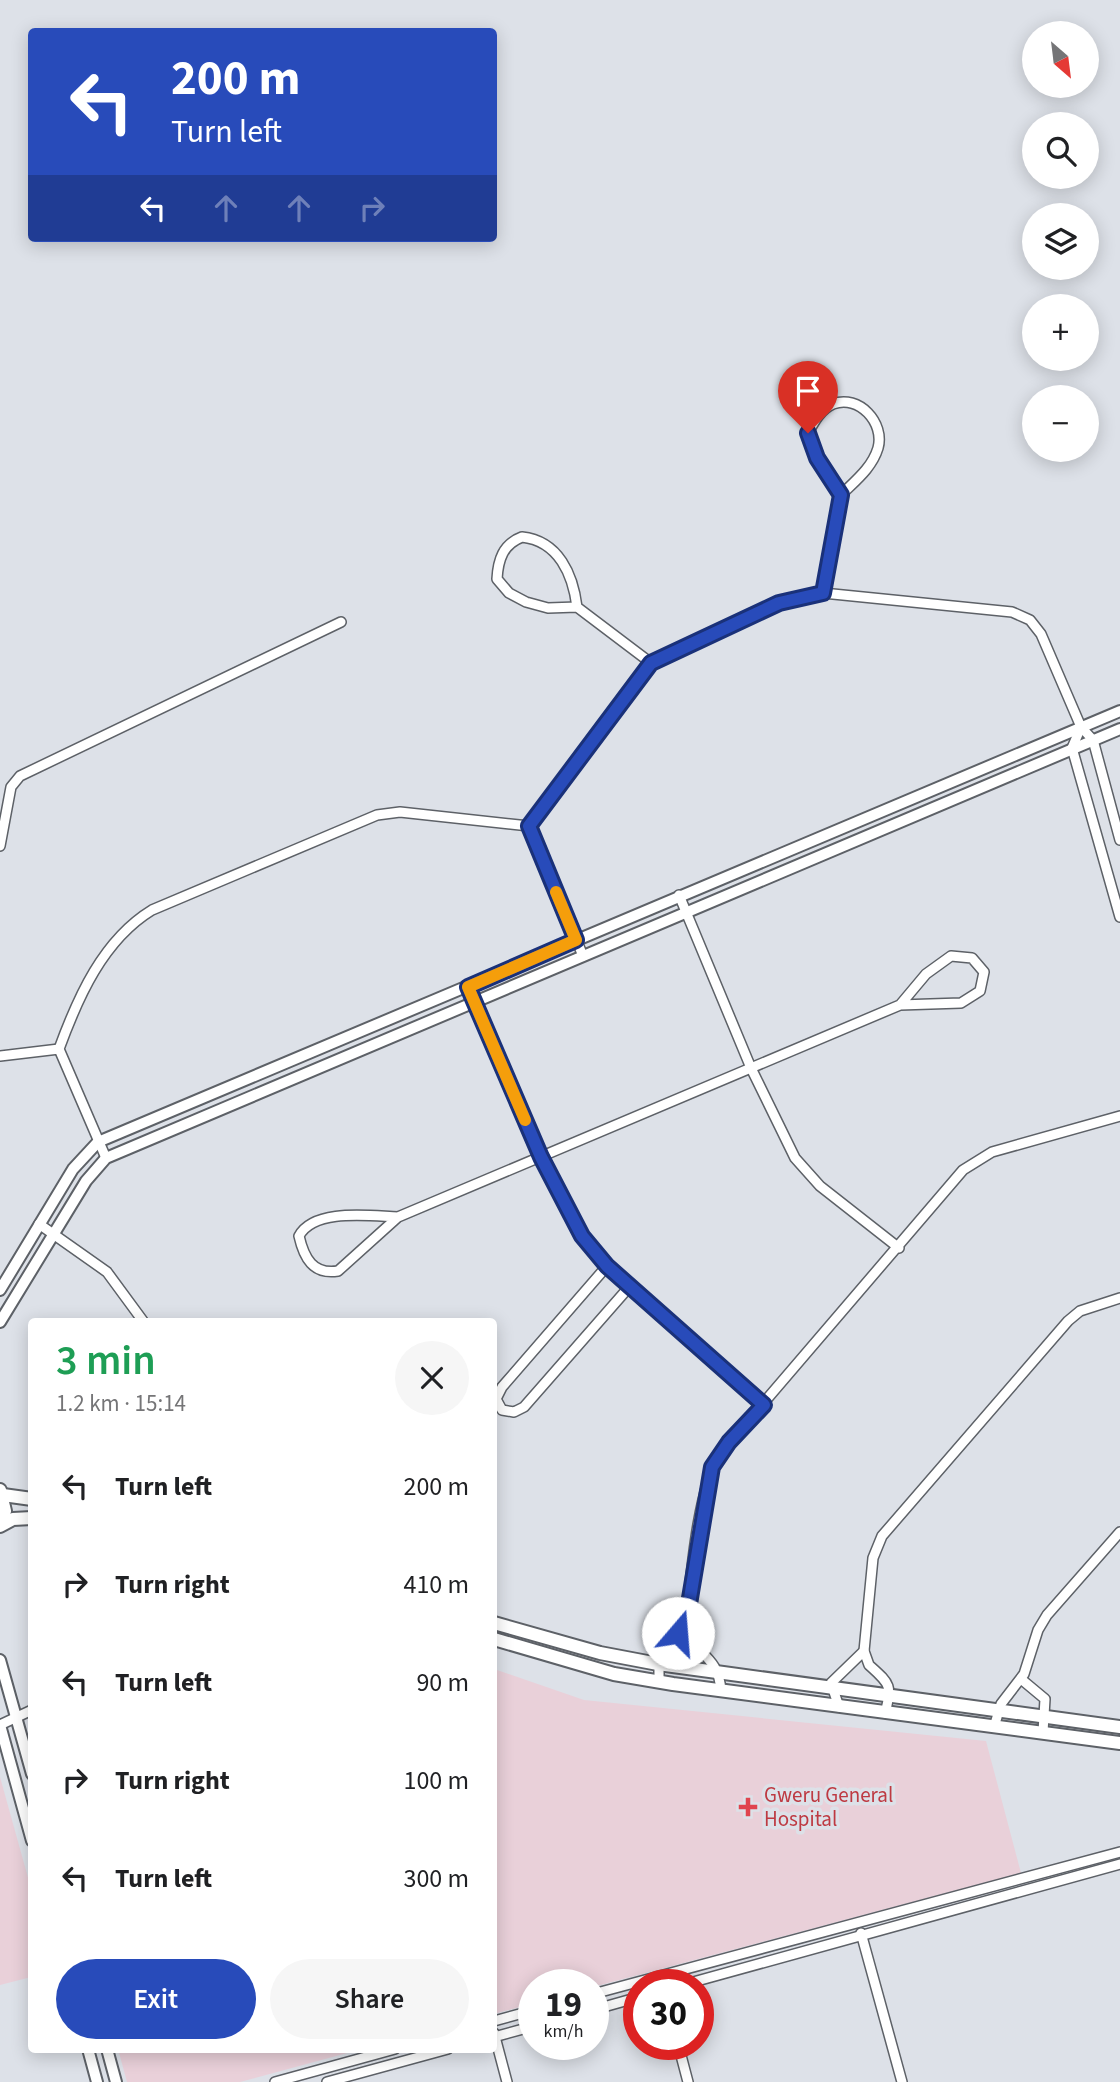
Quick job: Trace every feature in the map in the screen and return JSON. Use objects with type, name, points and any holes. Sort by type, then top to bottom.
[{"type":"highway","points":[[0,1525],[5,1511],[2,1493],[28,1498]]},
{"type":"highway","points":[[0,1525],[13,1519],[28,1518]]},
{"type":"highway","points":[[497,1624],[600,1653],[659,1664],[1120,1727]]},
{"type":"highway","points":[[497,1640],[614,1674],[659,1682],[1120,1743]]},
{"type":"main road","points":[[0,1290],[83,1155],[98,1142],[1120,711]]},
{"type":"main road","points":[[0,1322],[86,1181],[106,1158],[1120,729]]},
{"type":"main road","points":[[0,1660],[28,1760]]},
{"type":"main road","points":[[0,1725],[28,1827]]},
{"type":"main road","points":[[89,2053],[97,2082]]},
{"type":"main road","points":[[108,2053],[116,2082]]},
{"type":"street","points":[[823,593],[841,495],[868,468],[879,439],[873,419],[865,409],[843,403],[832,405],[817,418],[808,433],[817,458],[841,495]]},
{"type":"street","points":[[577,607],[574,584],[568,569],[545,544],[522,537],[507,547],[498,562],[497,579],[509,593],[548,608],[577,607],[651,663]]},
{"type":"street","points":[[529,826],[651,663],[779,603],[823,593],[1012,612],[1030,620],[1041,634],[1081,726],[1093,740],[1120,840]]},
{"type":"street","points":[[0,846],[10,787],[20,776],[341,622]]},
{"type":"street","points":[[1081,726],[1072,748],[1120,917]]},
{"type":"street","points":[[106,1158],[59,1049],[81,990],[135,920],[152,910],[377,815],[400,812],[529,826]]},
{"type":"street","points":[[529,826],[583,956]]},
{"type":"street","points":[[679,895],[751,1068],[781,1132],[806,1173],[899,1248]]},
{"type":"street","points":[[398,1217],[332,1218],[310,1222],[299,1236],[302,1249],[314,1268],[328,1273],[338,1271],[398,1217],[900,1005],[961,1003],[980,991],[984,972],[972,958],[951,956],[938,963],[900,1005]]},
{"type":"street","points":[[468,987],[541,1157],[582,1236],[607,1266],[764,1405]]},
{"type":"street","points":[[0,1056],[59,1049]]},
{"type":"street","points":[[721,1691],[717,1672],[704,1650],[690,1640],[686,1622],[712,1467],[729,1442],[899,1248],[962,1170],[976,1159],[1120,1115]]},
{"type":"street","points":[[39,1224],[107,1272],[141,1318]]},
{"type":"street","points":[[497,1397],[502,1387],[607,1266]]},
{"type":"street","points":[[497,1401],[502,1410],[514,1412],[524,1407],[630,1286]]},
{"type":"street","points":[[885,1713],[890,1695],[886,1679],[869,1665],[864,1651],[873,1558],[882,1536],[1068,1321],[1080,1311],[1120,1298]]},
{"type":"street","points":[[994,1727],[999,1710],[1021,1679],[1038,1630],[1047,1615],[1120,1532]]},
{"type":"street","points":[[659,1682],[659,1664],[663,1649],[686,1622]]},
{"type":"street","points":[[839,1707],[830,1687],[835,1678],[864,1651]]},
{"type":"street","points":[[1021,1679],[1042,1695],[1047,1704],[1043,1732]]},
{"type":"street","points":[[0,1725],[28,1712]]},
{"type":"street","points":[[702,1969],[1120,1852]]},
{"type":"street","points":[[714,1976],[1120,1864]]},
{"type":"street","points":[[859,1924],[902,2082]]},
{"type":"street","points":[[497,2020],[518,2014]]},
{"type":"street","points":[[497,2035],[518,2030]]},
{"type":"street","points":[[497,2047],[507,2082]]},
{"type":"street","points":[[275,2082],[381,2053]]},
{"type":"street","points":[[322,2070],[326,2082],[433,2053]]},
{"type":"street","points":[[682,2060],[688,2082]]},
{"type":"shaded area","name":"Gweru General Hospital","points":[[497,1670],[584,1700],[986,1741],[1021,1873],[661,1969],[623,1969],[623,1979],[609,1983],[609,1969],[518,1969],[518,2007],[497,2013]]},
{"type":"shaded area","points":[[0,1777],[28,1878],[28,1978],[0,1985]]},
{"type":"shaded area","points":[[119,2053],[347,2053],[240,2082],[127,2082]]},
{"type":"slow traffic","points":[[525,1120],[468,987],[576,940],[556,892]]},
{"type":"place","name":"Gweru General Hospital","points":[[748,1807]]},
{"type":"route","points":[[678,1633],[686,1622],[689,1591],[712,1467],[729,1442],[764,1405],[607,1266],[582,1236],[541,1157],[468,987],[576,940],[529,826],[651,663],[671,651],[779,603],[806,594],[823,593],[841,495],[817,458],[808,433]]}]
